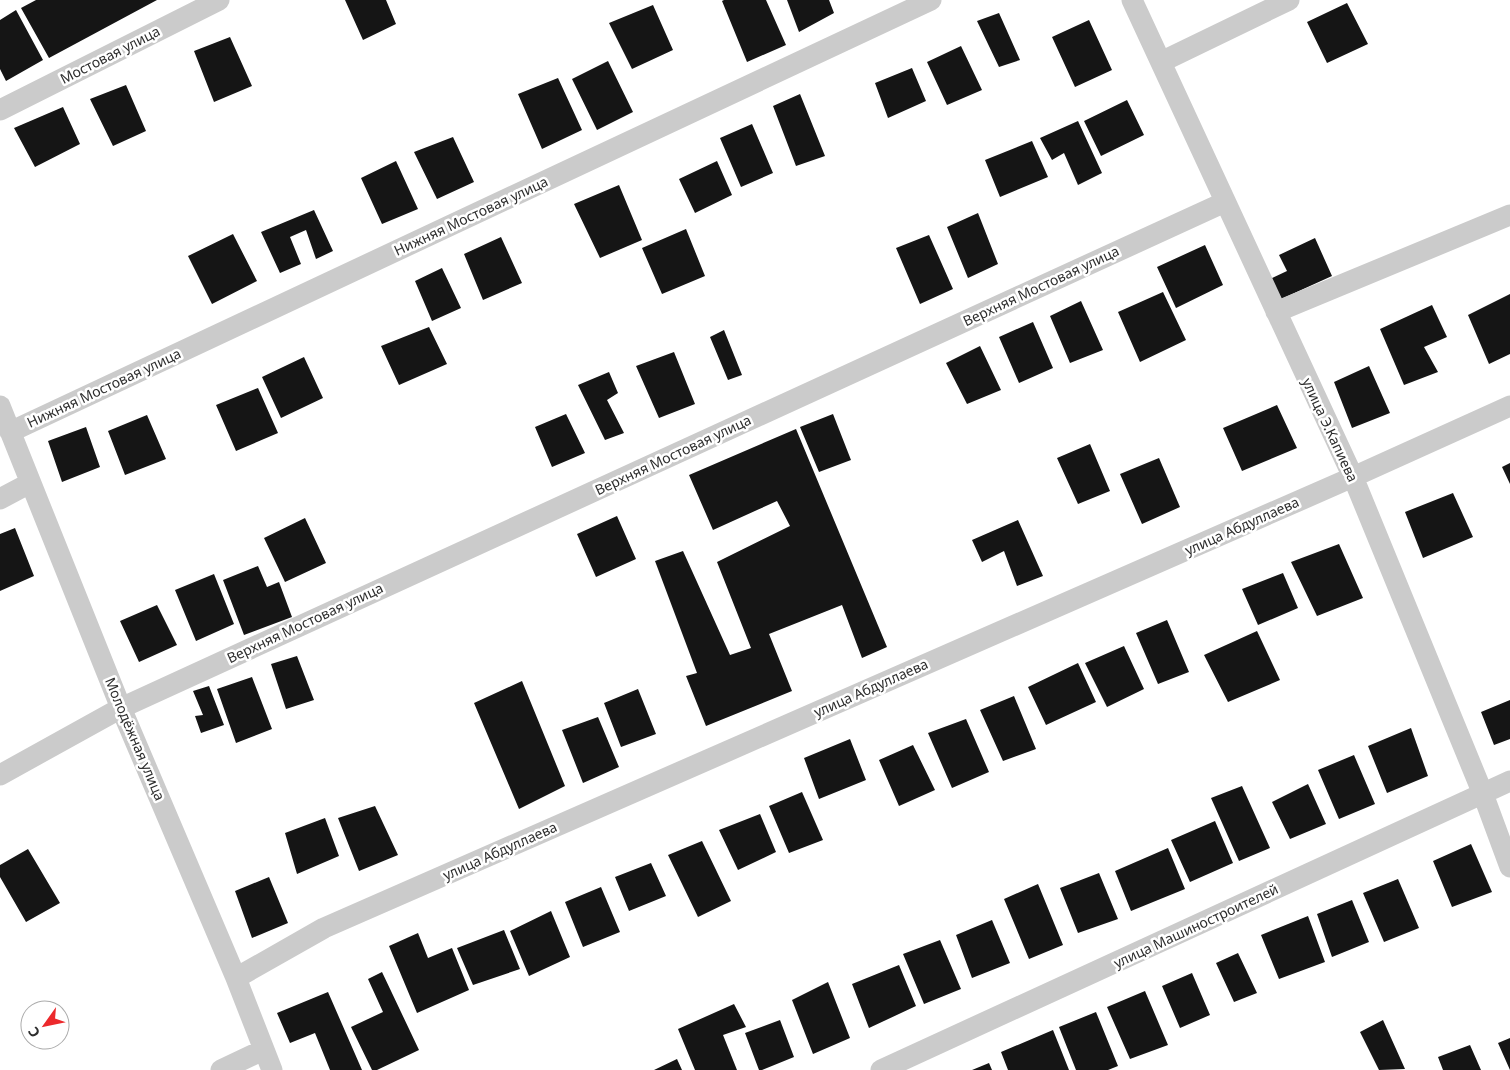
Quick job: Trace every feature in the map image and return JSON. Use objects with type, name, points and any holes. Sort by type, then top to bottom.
[{"type":"street","name":"Мостовая улица","points":[[0,110],[219,0]]},
{"type":"street","name":"Нижняя Мостовая улица","points":[[10,432],[931,0]]},
{"type":"street","name":"улица Э.Капиева","points":[[1132,0],[1352,477],[1483,794],[1510,867]]},
{"type":"street","points":[[1161,62],[1289,0]]},
{"type":"street","name":"Верхняя Мостовая улица","points":[[0,775],[121,708],[1225,202]]},
{"type":"street","points":[[1276,312],[1510,215]]},
{"type":"street","name":"Молодёжная улица","points":[[0,406],[121,708],[236,978],[272,1070]]},
{"type":"street","name":"улица Абдуллаева","points":[[236,978],[324,928],[1510,406]]},
{"type":"street","points":[[0,499],[30,483]]},
{"type":"street","name":"улица Машиностроителей","points":[[881,1070],[1510,781]]},
{"type":"street","points":[[221,1070],[263,1050]]},
{"type":"building","points":[[36,0],[157,0],[49,58],[21,8]]},
{"type":"building","points":[[345,0],[386,0],[396,24],[363,40]]},
{"type":"building","points":[[766,0],[786,45],[747,62],[722,1]]},
{"type":"building","points":[[787,0],[829,0],[834,13],[799,32]]},
{"type":"building","points":[[1347,3],[1368,44],[1327,63],[1307,22]]},
{"type":"building","points":[[653,5],[673,50],[632,69],[609,23]]},
{"type":"building","points":[[16,10],[43,60],[6,81],[0,69],[0,20]]},
{"type":"building","points":[[999,13],[1020,60],[999,67],[977,21]]},
{"type":"building","points":[[1089,20],[1112,70],[1075,87],[1052,37]]},
{"type":"building","points":[[230,37],[252,86],[214,102],[194,51]]},
{"type":"building","points":[[961,46],[982,90],[947,105],[927,62]]},
{"type":"building","points":[[608,61],[633,112],[597,130],[572,79]]},
{"type":"building","points":[[912,68],[926,101],[888,118],[875,83]]},
{"type":"building","points":[[558,78],[582,130],[542,149],[518,94]]},
{"type":"building","points":[[126,85],[146,131],[113,146],[90,99]]},
{"type":"building","points":[[800,94],[825,156],[796,166],[773,106]]},
{"type":"building","points":[[1127,100],[1144,135],[1101,156],[1084,121]]},
{"type":"building","points":[[63,107],[80,144],[35,167],[14,128]]},
{"type":"building","points":[[1078,121],[1102,173],[1078,185],[1064,153],[1052,160],[1040,138]]},
{"type":"building","points":[[752,124],[773,173],[741,187],[720,138]]},
{"type":"building","points":[[453,137],[474,182],[437,199],[414,152]]},
{"type":"building","points":[[1032,141],[1048,177],[1000,197],[985,160]]},
{"type":"building","points":[[396,161],[418,209],[382,224],[361,178]]},
{"type":"building","points":[[717,161],[732,195],[695,213],[679,179]]},
{"type":"building","points":[[619,185],[642,240],[600,258],[574,204]]},
{"type":"building","points":[[314,210],[333,251],[316,259],[306,230],[290,237],[301,264],[280,273],[261,232]]},
{"type":"building","points":[[978,213],[998,264],[968,278],[947,227]]},
{"type":"building","points":[[686,229],[705,276],[662,294],[642,248]]},
{"type":"building","points":[[233,234],[257,281],[212,304],[188,256]]},
{"type":"building","points":[[929,235],[953,289],[920,304],[896,248]]},
{"type":"building","points":[[501,237],[522,283],[483,300],[464,254]]},
{"type":"building","points":[[1315,238],[1332,276],[1279,300],[1270,279],[1287,271],[1279,255]]},
{"type":"building","points":[[1205,245],[1223,285],[1176,308],[1157,267]]},
{"type":"building","points":[[442,268],[461,308],[432,321],[415,281]]},
{"type":"building","points":[[1163,292],[1186,340],[1140,362],[1118,312]]},
{"type":"building","points":[[1510,294],[1510,354],[1489,364],[1468,315]]},
{"type":"building","points":[[1081,301],[1103,350],[1070,363],[1050,316]]},
{"type":"building","points":[[1432,305],[1447,337],[1424,347],[1438,372],[1404,385],[1380,329]]},
{"type":"building","points":[[1033,322],[1053,368],[1019,383],[999,337]]},
{"type":"building","points":[[429,327],[447,364],[399,385],[381,346]]},
{"type":"building","points":[[724,330],[742,375],[728,380],[710,337]]},
{"type":"building","points":[[980,346],[1001,390],[967,404],[946,363]]},
{"type":"building","points":[[674,352],[695,404],[659,418],[636,366]]},
{"type":"building","points":[[304,357],[323,398],[281,418],[262,377]]},
{"type":"building","points":[[1369,366],[1390,413],[1352,428],[1334,382]]},
{"type":"building","points":[[609,372],[618,393],[607,400],[624,433],[605,440],[578,385]]},
{"type":"building","points":[[258,388],[278,433],[236,451],[216,405]]},
{"type":"building","points":[[1277,405],[1297,448],[1242,471],[1223,428]]},
{"type":"building","points":[[566,414],[585,453],[552,467],[535,427]]},
{"type":"building","points":[[833,414],[851,460],[819,472],[800,427]]},
{"type":"building","points":[[147,415],[166,459],[125,475],[108,431]]},
{"type":"building","points":[[86,427],[100,467],[62,482],[48,441]]},
{"type":"building","points":[[796,429],[887,647],[862,658],[842,605],[769,634],[792,691],[706,726],[686,676],[697,673],[655,561],[683,551],[730,655],[751,648],[717,562],[790,526],[777,501],[713,530],[689,475]]},
{"type":"building","points":[[1090,444],[1110,491],[1078,504],[1057,458]]},
{"type":"building","points":[[1159,458],[1180,507],[1142,524],[1120,474]]},
{"type":"building","points":[[1510,463],[1510,484],[1502,467]]},
{"type":"building","points":[[1453,493],[1473,537],[1423,558],[1405,512]]},
{"type":"building","points":[[617,516],[636,559],[596,577],[577,534]]},
{"type":"building","points":[[305,518],[326,563],[285,582],[264,538]]},
{"type":"building","points":[[1018,520],[1043,576],[1017,586],[1004,551],[982,562],[972,540]]},
{"type":"building","points":[[15,528],[34,576],[0,591],[0,534]]},
{"type":"building","points":[[1339,544],[1363,598],[1317,616],[1291,562]]},
{"type":"building","points":[[258,566],[267,587],[279,582],[292,617],[244,635],[223,580]]},
{"type":"building","points":[[1283,573],[1298,608],[1258,625],[1242,589]]},
{"type":"building","points":[[214,574],[234,624],[196,641],[175,590]]},
{"type":"building","points":[[157,605],[177,645],[139,662],[120,621]]},
{"type":"building","points":[[1167,620],[1189,672],[1158,684],[1136,633]]},
{"type":"building","points":[[1257,631],[1280,680],[1228,702],[1204,655]]},
{"type":"building","points":[[1124,646],[1144,689],[1107,707],[1085,663]]},
{"type":"building","points":[[297,656],[314,700],[286,709],[271,664]]},
{"type":"building","points":[[1078,663],[1096,702],[1046,725],[1028,687]]},
{"type":"building","points":[[252,677],[272,729],[236,743],[217,689]]},
{"type":"building","points":[[522,681],[565,786],[519,809],[474,703]]},
{"type":"building","points":[[209,686],[224,725],[201,733],[195,716],[203,715],[193,691]]},
{"type":"building","points":[[638,689],[656,734],[621,747],[604,703]]},
{"type":"building","points":[[1014,696],[1036,749],[1003,761],[980,710]]},
{"type":"building","points":[[1510,700],[1510,739],[1494,745],[1481,712]]},
{"type":"building","points":[[598,717],[619,767],[583,783],[562,730]]},
{"type":"building","points":[[966,719],[989,772],[952,788],[928,733]]},
{"type":"building","points":[[1411,728],[1428,776],[1387,793],[1368,746]]},
{"type":"building","points":[[850,739],[866,780],[819,799],[804,758]]},
{"type":"building","points":[[913,745],[935,790],[899,806],[879,760]]},
{"type":"building","points":[[1354,755],[1375,804],[1339,819],[1318,770]]},
{"type":"building","points":[[1308,784],[1326,824],[1290,839],[1272,802]]},
{"type":"building","points":[[1242,786],[1270,848],[1239,861],[1211,798]]},
{"type":"building","points":[[802,792],[823,840],[789,853],[769,806]]},
{"type":"building","points":[[375,806],[398,855],[359,871],[338,818]]},
{"type":"building","points":[[760,814],[776,852],[738,870],[719,830]]},
{"type":"building","points":[[325,818],[339,856],[297,874],[285,833]]},
{"type":"building","points":[[1215,821],[1233,863],[1190,882],[1171,840]]},
{"type":"building","points":[[702,841],[731,901],[698,917],[668,855]]},
{"type":"building","points":[[1471,844],[1492,892],[1452,907],[1433,861]]},
{"type":"building","points":[[1168,848],[1185,889],[1131,911],[1115,871]]},
{"type":"building","points":[[28,849],[60,903],[26,922],[0,877],[0,865]]},
{"type":"building","points":[[651,863],[666,896],[629,911],[615,877]]},
{"type":"building","points":[[1099,873],[1118,919],[1078,933],[1060,888]]},
{"type":"building","points":[[269,877],[288,923],[252,938],[235,891]]},
{"type":"building","points":[[1398,879],[1419,928],[1384,942],[1363,893]]},
{"type":"building","points":[[1038,884],[1063,945],[1029,959],[1004,899]]},
{"type":"building","points":[[601,887],[620,932],[583,947],[565,902]]},
{"type":"building","points":[[1352,900],[1369,942],[1332,957],[1317,914]]},
{"type":"building","points":[[551,911],[570,957],[529,976],[510,931]]},
{"type":"building","points":[[1308,916],[1325,962],[1279,979],[1261,935]]},
{"type":"building","points":[[992,920],[1010,963],[972,978],[956,935]]},
{"type":"building","points":[[504,930],[520,969],[473,985],[457,948]]},
{"type":"building","points":[[418,933],[428,958],[452,948],[469,990],[417,1013],[389,946]]},
{"type":"building","points":[[940,940],[961,989],[924,1004],[903,954]]},
{"type":"building","points":[[1238,953],[1257,993],[1234,1002],[1216,963]]},
{"type":"building","points":[[899,965],[916,1006],[869,1028],[852,984]]},
{"type":"building","points":[[382,972],[419,1050],[377,1070],[372,1070],[351,1027],[383,1012],[368,979]]},
{"type":"building","points":[[1192,973],[1210,1015],[1180,1028],[1162,986]]},
{"type":"building","points":[[828,982],[850,1038],[813,1054],[792,1000]]},
{"type":"building","points":[[1145,991],[1168,1045],[1130,1059],[1107,1007]]},
{"type":"building","points":[[328,992],[362,1070],[330,1070],[315,1033],[290,1043],[277,1013]]},
{"type":"building","points":[[734,1004],[746,1027],[723,1035],[737,1070],[695,1070],[678,1029]]},
{"type":"building","points":[[1096,1012],[1118,1066],[1108,1070],[1076,1070],[1059,1027]]},
{"type":"building","points":[[780,1020],[794,1057],[759,1070],[745,1033]]},
{"type":"building","points":[[1383,1020],[1405,1069],[1379,1070],[1360,1032]]},
{"type":"building","points":[[1053,1030],[1069,1070],[1008,1070],[1001,1052]]},
{"type":"building","points":[[1510,1038],[1510,1070],[1498,1043]]},
{"type":"building","points":[[1470,1045],[1481,1070],[1443,1070],[1438,1057]]},
{"type":"building","points":[[677,1059],[682,1070],[654,1070]]},
{"type":"building","points":[[989,1063],[992,1070],[972,1070]]}]
